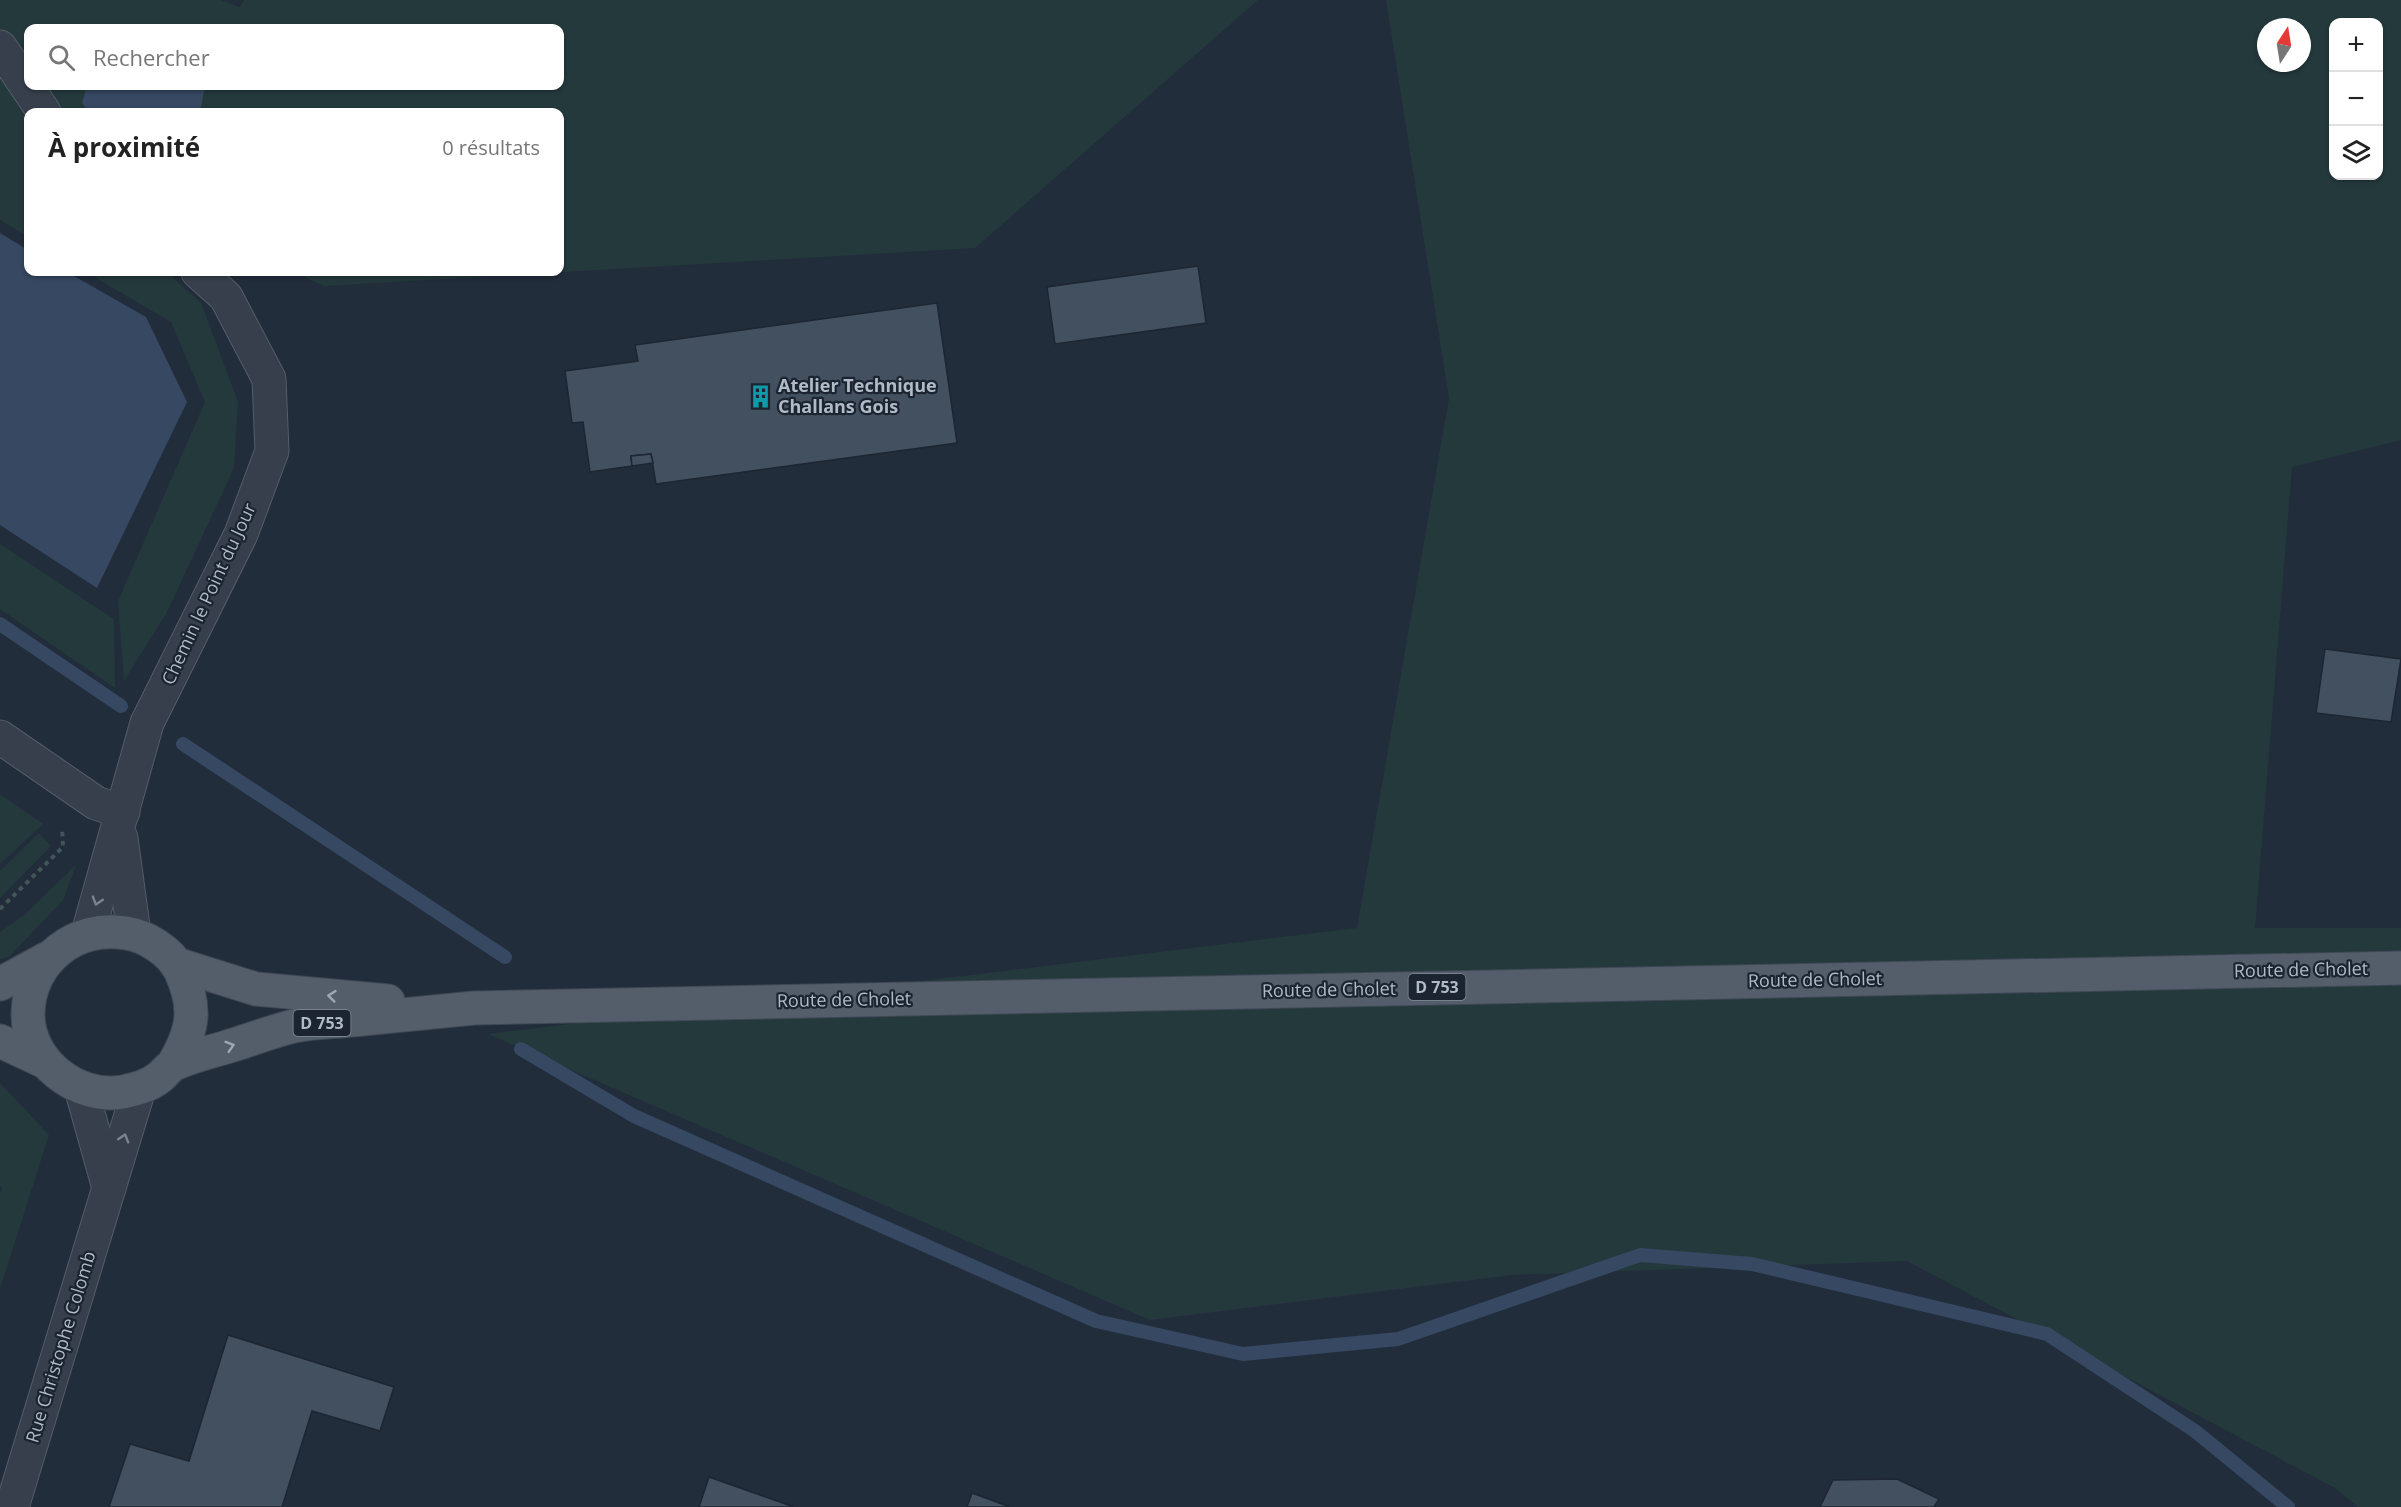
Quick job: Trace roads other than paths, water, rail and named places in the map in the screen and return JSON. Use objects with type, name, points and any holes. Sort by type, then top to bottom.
[{"type":"main road","points":[[0,984],[48,958],[67,943],[87,933],[111,930],[134,934],[157,945],[176,964],[189,989],[192,1016],[187,1041],[174,1063],[159,1078],[139,1089],[111,1094],[81,1088],[62,1078],[45,1062],[0,1041]]},
{"type":"main road","points":[[45,1062],[32,1038],[28,1013],[33,985],[48,958]]},
{"type":"main road","name":"Route de Cholet","points":[[176,964],[256,989],[474,1008]]},
{"type":"main road","name":"Route de Cholet","points":[[174,1063],[294,1026],[474,1008],[2401,968]]},
{"type":"street","points":[[0,47],[24,82]]},
{"type":"street","points":[[29,90],[41,108]]},
{"type":"street","name":"Chemin le Point du Jour","points":[[87,933],[147,723],[241,534],[272,451],[269,379],[226,297],[202,276]]},
{"type":"street","points":[[0,737],[121,820],[134,934]]},
{"type":"street","points":[[81,1088],[110,1188]]},
{"type":"street","name":"Rue Christophe Colomb","points":[[12,1507],[139,1089]]},
{"type":"water","points":[[86,90],[204,90],[201,108],[86,108],[82,103]]},
{"type":"water","points":[[0,233],[24,248],[24,276],[74,276],[146,317],[187,402],[97,588],[0,525]]},
{"type":"waterway","points":[[0,624],[121,706]]},
{"type":"waterway","points":[[183,744],[505,957]]},
{"type":"waterway","points":[[521,1049],[634,1116],[1096,1321],[1243,1354],[1398,1339],[1640,1255],[1752,1264],[2047,1334],[2195,1431],[2288,1507]]},
{"type":"place","name":"Atelier Technique Challans Gois","points":[[760,396]]}]
